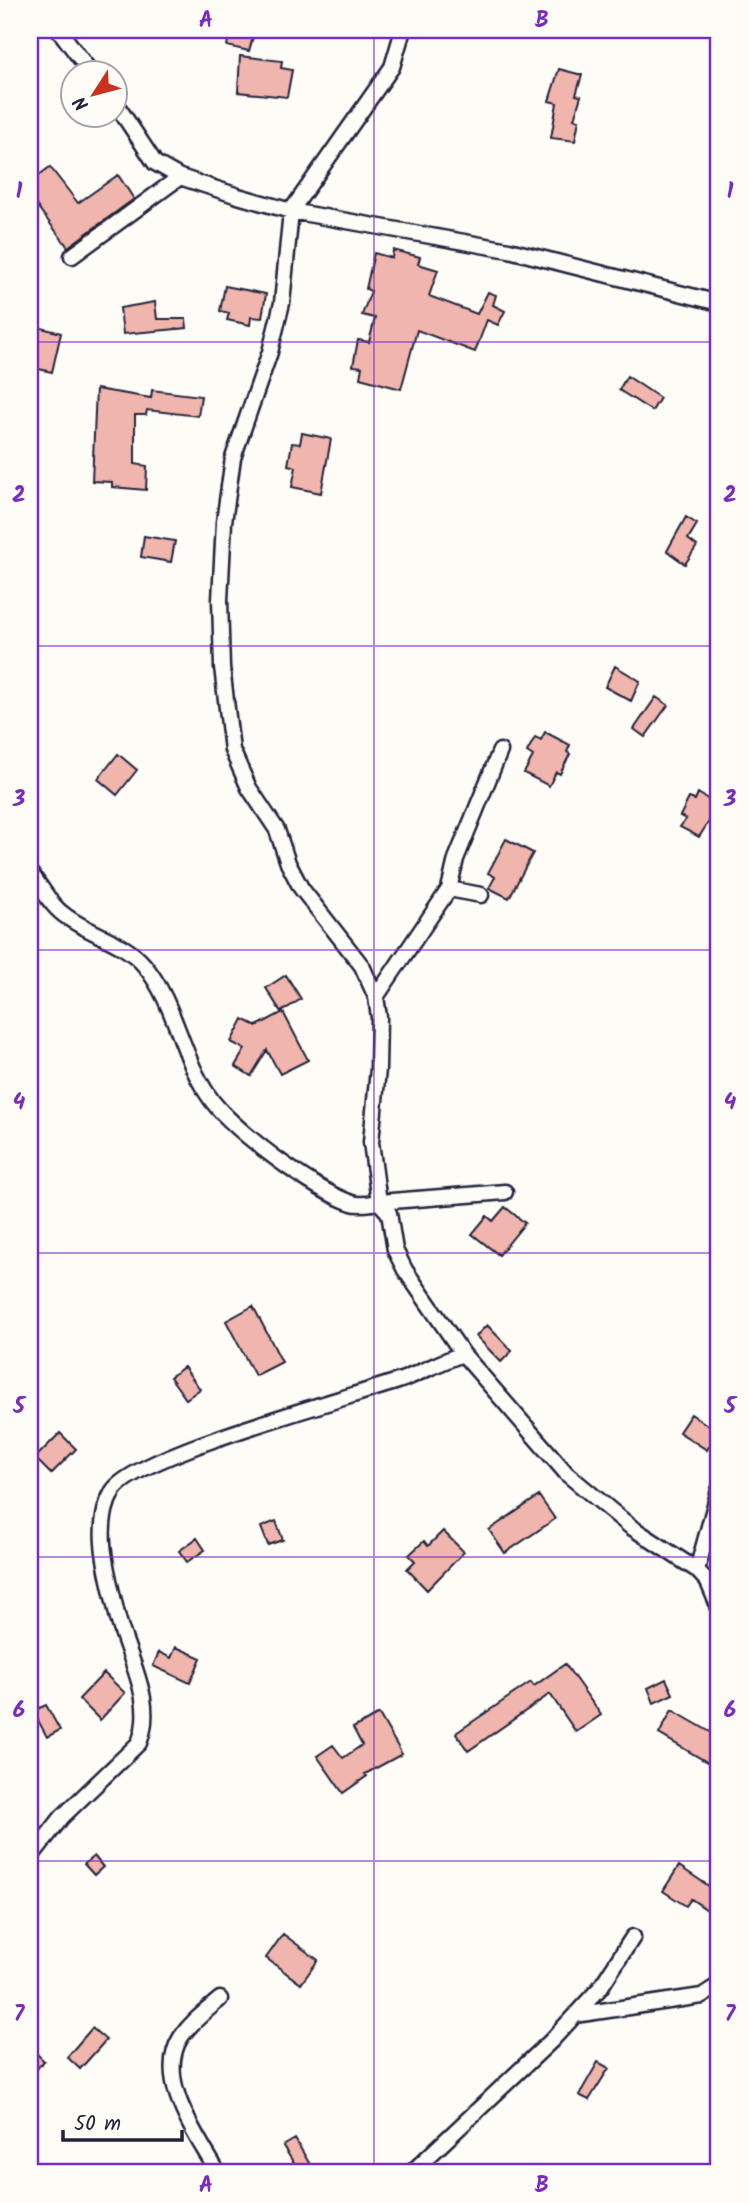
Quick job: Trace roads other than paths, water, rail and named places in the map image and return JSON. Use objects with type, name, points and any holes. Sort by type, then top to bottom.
[{"type":"street","points":[[59,30],[82,60]]},
{"type":"street","points":[[403,30],[392,67],[291,211],[282,303],[270,352],[233,458],[225,522],[220,600],[222,667],[232,750],[249,788],[277,830],[288,863],[301,888],[355,956],[376,997],[379,1017],[378,1069],[371,1142],[379,1202],[389,1213],[395,1251],[405,1270],[463,1354],[567,1474],[631,1527],[697,1570],[708,1582],[719,1608]]},
{"type":"street","points":[[130,125],[155,163],[180,177],[291,211],[509,250],[719,303]]},
{"type":"street","points":[[72,256],[180,177]]},
{"type":"street","points":[[376,997],[449,889],[456,859],[500,751]]},
{"type":"street","points":[[30,873],[64,915],[124,948],[142,962],[161,991],[208,1095],[225,1115],[254,1141],[324,1188],[354,1204],[505,1192]]},
{"type":"street","points":[[449,889],[481,895]]},
{"type":"street","points":[[30,1858],[62,1816],[139,1743],[146,1727],[146,1708],[120,1631],[105,1550],[104,1516],[115,1488],[139,1471],[195,1447],[406,1378],[463,1354]]},
{"type":"street","points":[[697,1570],[719,1490]]},
{"type":"street","points":[[411,2173],[575,2015],[600,1988],[633,1937]]},
{"type":"street","points":[[575,2015],[702,1996],[719,1986]]},
{"type":"street","points":[[218,2173],[178,2096],[174,2079],[174,2058],[180,2039],[196,2020],[220,1999]]}]
